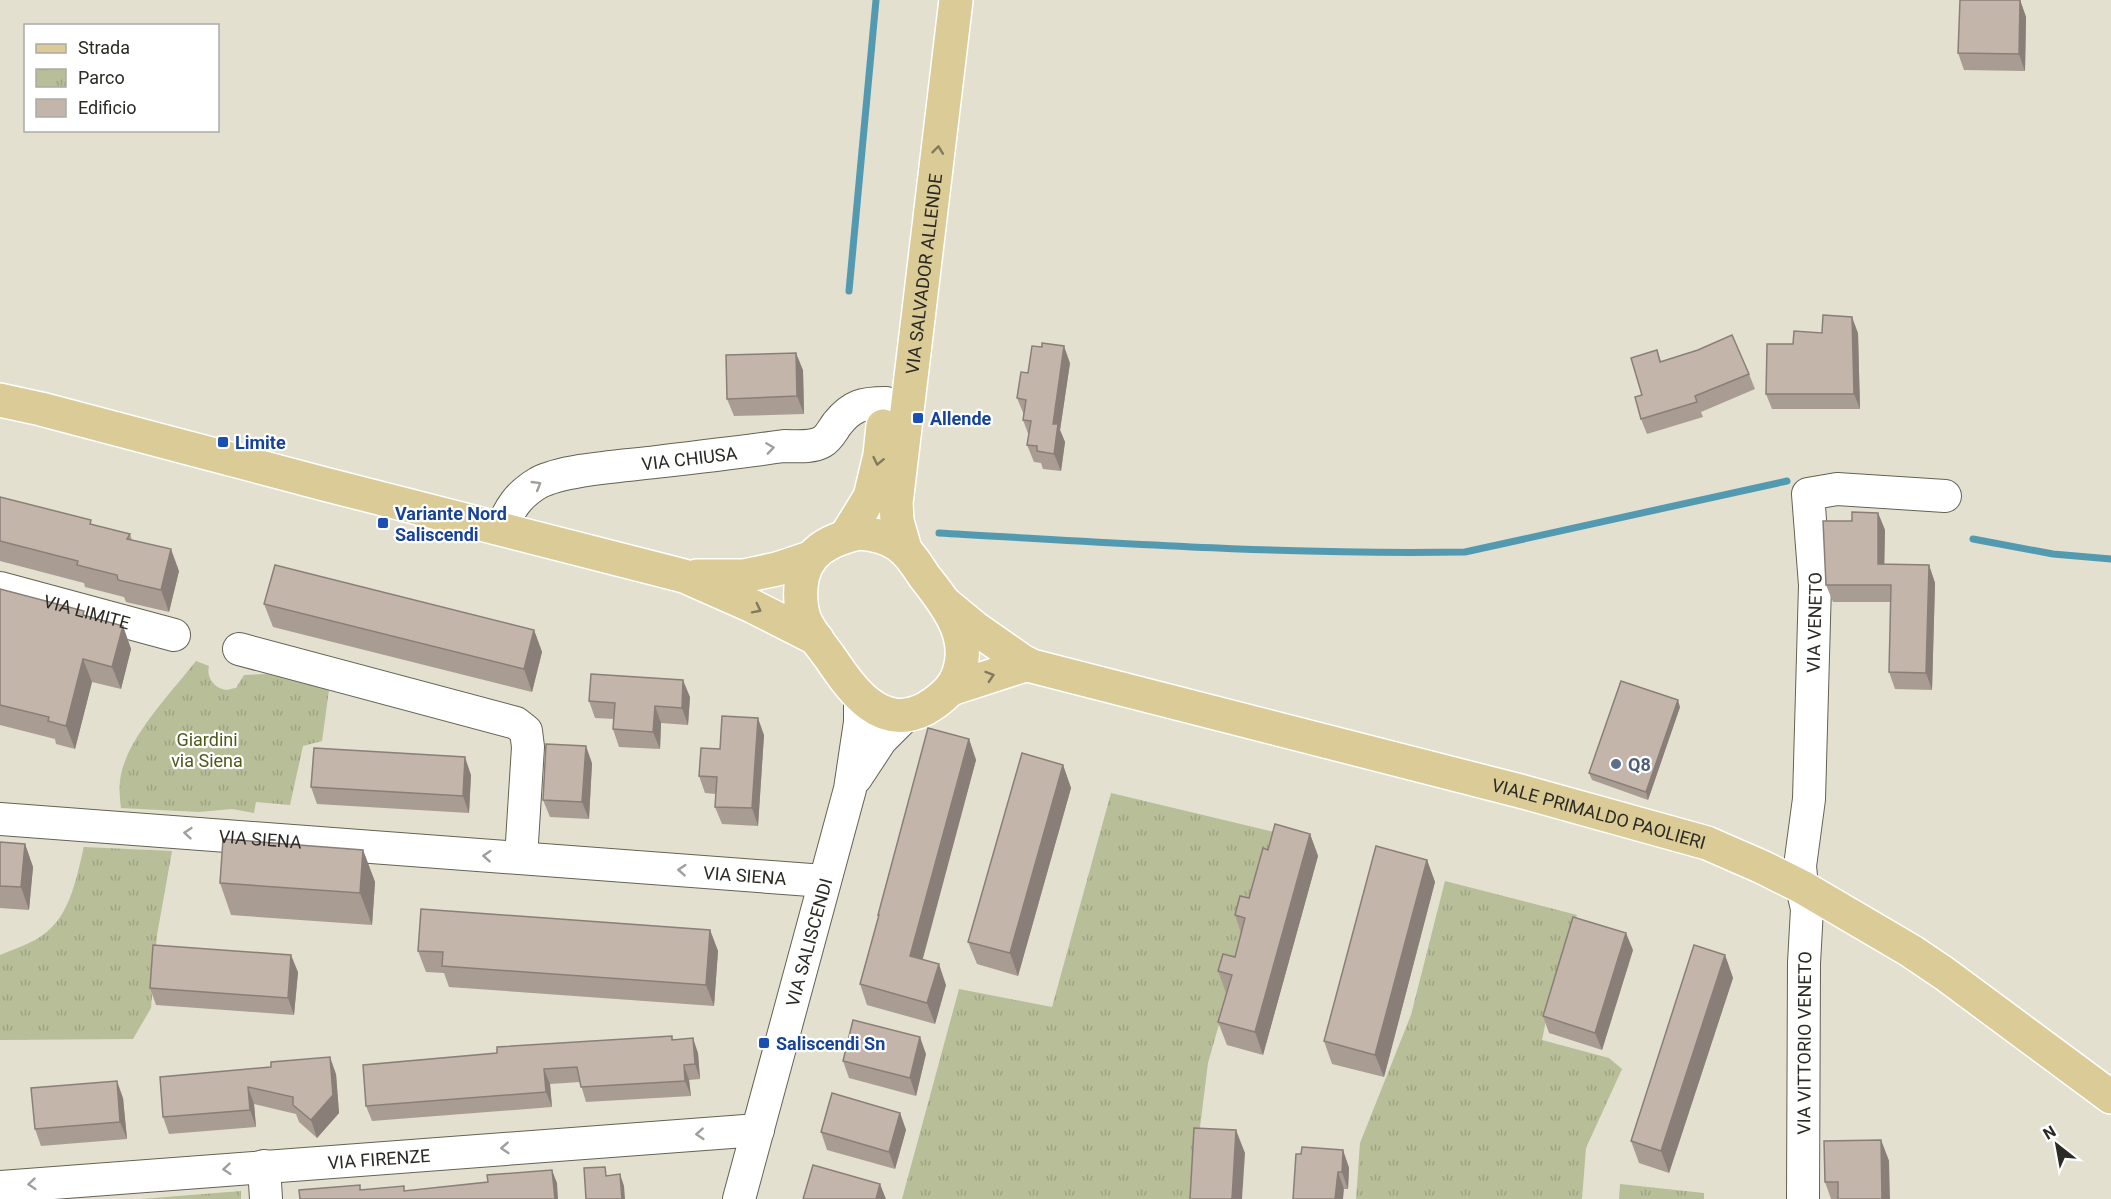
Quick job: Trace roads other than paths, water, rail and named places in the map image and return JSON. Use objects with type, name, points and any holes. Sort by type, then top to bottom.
[{"type":"main road","name":"VIA SALVADOR ALLENDE","points":[[846,536],[870,497],[880,455],[934,0]]},
{"type":"main road","name":"VIA SALVADOR ALLENDE","points":[[904,549],[897,521],[896,503],[956,0]]},
{"type":"main road","points":[[0,379],[85,401],[114,416],[139,436]]},
{"type":"main road","name":"VIALE PRIMALDO PAOLIERI","points":[[0,400],[684,576],[752,606],[817,639]]},
{"type":"main road","points":[[0,422],[45,432],[91,437],[139,436]]},
{"type":"main road","name":"VIALE PRIMALDO PAOLIERI","points":[[684,576],[744,576],[777,569],[810,558],[826,545],[859,533],[876,535],[894,542],[904,549],[955,618],[962,641],[961,667],[951,689]]},
{"type":"main road","name":"VIALE PRIMALDO PAOLIERI","points":[[810,558],[802,580],[801,604],[804,619],[860,698],[878,709],[905,716]]},
{"type":"main road","name":"VIALE PRIMALDO PAOLIERI","points":[[946,604],[975,628],[1028,664],[1520,791],[1707,843],[1762,867],[1863,921],[1946,974],[2111,1097]]},
{"type":"main road","points":[[905,716],[927,708],[951,689],[1028,664]]},
{"type":"street","name":"VIA CHIUSA","points":[[501,529],[510,508],[521,495],[553,477],[607,467],[820,443],[854,408],[871,403],[886,403]]},
{"type":"street","name":"VIA VENETO","points":[[1802,888],[1800,866],[1809,799],[1815,585],[1808,494],[1837,489],[1945,496]]},
{"type":"street","name":"VIA LIMITE","points":[[0,588],[174,635]]},
{"type":"street","points":[[239,649],[501,718],[521,727],[526,731],[528,747],[521,858]]},
{"type":"street","name":"VIA SALISCENDI","points":[[739,1199],[850,789],[860,722],[860,698]]},
{"type":"street","name":"VIA SALISCENDI","points":[[850,789],[880,740],[905,716]]},
{"type":"street","name":"VIA SIENA","points":[[0,819],[824,881]]},
{"type":"street","name":"VIA VITTORIO VENETO","points":[[1802,888],[1807,909],[1804,963],[1803,1199]]},
{"type":"street","name":"VIA FIRENZE","points":[[0,1187],[758,1130]]},
{"type":"street","points":[[264,1166],[266,1199]]},
{"type":"waterway","points":[[849,291],[876,0]]},
{"type":"waterway","points":[[939,533],[1268,550],[1465,552],[1787,481]]},
{"type":"waterway","points":[[1973,539],[2053,554],[2111,559]]},
{"type":"place","name":"Allende","points":[[918,418]]},
{"type":"place","name":"Limite","points":[[223,442]]},
{"type":"place","name":"Variante Nord Saliscendi","points":[[383,523]]},
{"type":"place","name":"Q8","points":[[1616,764]]},
{"type":"place","name":"Saliscendi Sn","points":[[764,1043]]},
{"type":"park label","name":"Giardini via Siena","points":[[207,750]]}]
